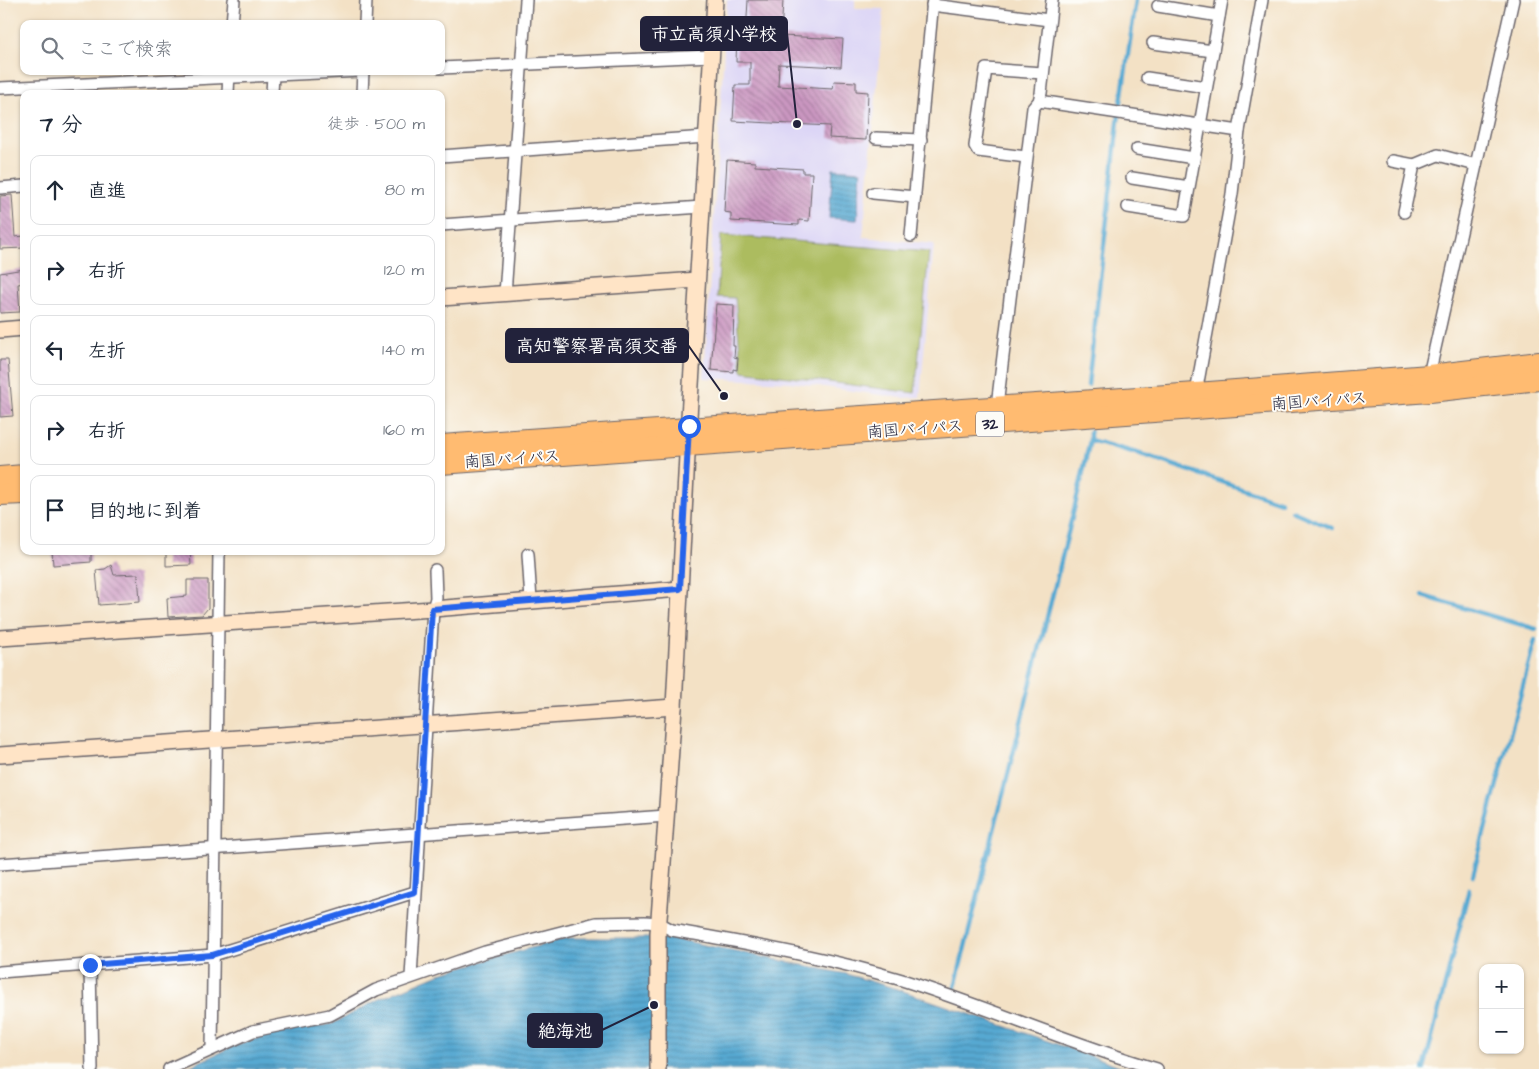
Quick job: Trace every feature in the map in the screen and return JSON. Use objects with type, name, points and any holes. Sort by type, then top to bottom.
[{"type":"highway","name":"南国バイパス","points":[[445,445],[689,426],[1196,393],[1429,375],[1539,362]]},
{"type":"highway","name":"南国バイパス","points":[[445,464],[1430,392],[1539,380]]},
{"type":"highway","points":[[0,477],[20,475]]},
{"type":"highway","points":[[0,495],[20,494]]},
{"type":"street","points":[[232,20],[234,0]]},
{"type":"street","points":[[365,20],[366,0]]},
{"type":"street","points":[[505,294],[526,0]]},
{"type":"street","points":[[658,1069],[659,928],[674,707],[697,280],[715,0]]},
{"type":"street","points":[[997,406],[1026,157],[1033,108],[1039,100],[1052,0]]},
{"type":"street","points":[[1128,208],[1184,216],[1222,0]]},
{"type":"street","points":[[1196,393],[1232,194],[1239,132],[1262,0]]},
{"type":"street","points":[[1429,375],[1513,0]]},
{"type":"street","points":[[911,236],[932,3],[1049,20]]},
{"type":"street","points":[[1158,6],[1219,16]]},
{"type":"street","points":[[1153,43],[1213,51]]},
{"type":"street","points":[[445,68],[712,56]]},
{"type":"street","points":[[1026,157],[978,151],[975,146],[986,69],[1043,73]]},
{"type":"street","points":[[0,88],[213,75]]},
{"type":"street","points":[[228,90],[229,75]]},
{"type":"street","points":[[272,90],[273,75]]},
{"type":"street","points":[[362,75],[362,90]]},
{"type":"street","points":[[1147,78],[1206,87]]},
{"type":"street","points":[[1039,100],[1239,132]]},
{"type":"street","points":[[445,156],[706,137]]},
{"type":"street","points":[[876,138],[921,140]]},
{"type":"street","points":[[1137,150],[1194,158]]},
{"type":"street","points":[[1393,161],[1414,166],[1438,155],[1476,165]]},
{"type":"street","points":[[1404,212],[1414,166]]},
{"type":"street","points":[[1132,178],[1189,187]]},
{"type":"street","points":[[0,188],[20,186]]},
{"type":"street","points":[[873,193],[915,197]]},
{"type":"street","points":[[445,225],[702,207]]},
{"type":"street","points":[[445,298],[697,280]]},
{"type":"street","points":[[0,330],[20,328]]},
{"type":"street","points":[[528,554],[531,601]]},
{"type":"street","points":[[212,1049],[219,555]]},
{"type":"street","points":[[411,977],[432,609],[436,598],[435,570]]},
{"type":"street","points":[[0,638],[432,609],[680,589]]},
{"type":"street","points":[[0,755],[674,707]]},
{"type":"street","points":[[0,864],[666,816]]},
{"type":"street","points":[[0,972],[212,955],[415,892]]},
{"type":"street","points":[[169,1069],[253,1031],[330,1015],[376,990],[411,977],[485,952],[596,923],[672,930],[831,960],[946,995],[1157,1069]]},
{"type":"street","points":[[90,965],[92,1069]]},
{"type":"shaded area","points":[[727,0],[855,0],[855,8],[884,9],[863,237],[934,244],[920,397],[902,398],[790,382],[704,378]]},
{"type":"green space","points":[[721,235],[929,252],[915,393],[742,371],[735,298],[717,297]]},
{"type":"water","points":[[833,169],[861,171],[857,220],[829,218]]},
{"type":"water","points":[[567,938],[670,938],[846,974],[897,989],[1129,1069],[184,1069],[238,1044],[269,1035],[332,1024],[377,1000],[444,972]]},
{"type":"building","points":[[748,0],[783,0],[781,36],[843,39],[841,67],[779,64],[778,86],[833,89],[834,81],[856,82],[856,91],[868,92],[866,140],[829,138],[830,126],[733,121],[735,85],[750,85],[750,62],[736,62],[737,34],[746,34]]},
{"type":"building","points":[[727,160],[755,162],[755,166],[803,169],[803,173],[812,173],[809,221],[799,220],[799,225],[731,221],[731,213],[724,212]]},
{"type":"building","points":[[12,195],[15,237],[20,236],[20,248],[0,249],[0,196]]},
{"type":"building","points":[[20,270],[20,284],[18,284],[20,312],[0,313],[0,273]]},
{"type":"building","points":[[716,304],[734,305],[733,346],[735,346],[734,357],[738,358],[737,370],[733,369],[733,372],[711,370]]},
{"type":"building","points":[[0,360],[8,360],[13,416],[0,417]]},
{"type":"building","points":[[52,555],[91,555],[91,562],[53,565]]},
{"type":"building","points":[[166,555],[190,555],[191,565],[166,566]]},
{"type":"building","points":[[111,565],[114,575],[138,574],[140,602],[99,605],[96,570],[105,569]]},
{"type":"building","points":[[187,580],[208,580],[208,608],[202,615],[168,617],[167,598],[187,596]]},
{"type":"waterway","points":[[1088,385],[1118,122],[1136,0]]},
{"type":"waterway","points":[[954,991],[1081,481],[1090,440],[1090,431]]},
{"type":"waterway","points":[[1090,440],[1147,456],[1281,502]]},
{"type":"waterway","points":[[1292,511],[1332,528]]},
{"type":"waterway","points":[[1423,596],[1536,629]]},
{"type":"waterway","points":[[1473,875],[1535,640]]},
{"type":"waterway","points":[[1424,1069],[1469,889]]},
{"type":"place","name":"市立高須小学校","points":[[797,124]]},
{"type":"place","name":"高知警察署高須交番","points":[[724,396]]},
{"type":"place","name":"絶海池","points":[[654,1005]]},
{"type":"route","points":[[90,965],[212,955],[415,892],[432,609],[680,589],[689,426]]}]
